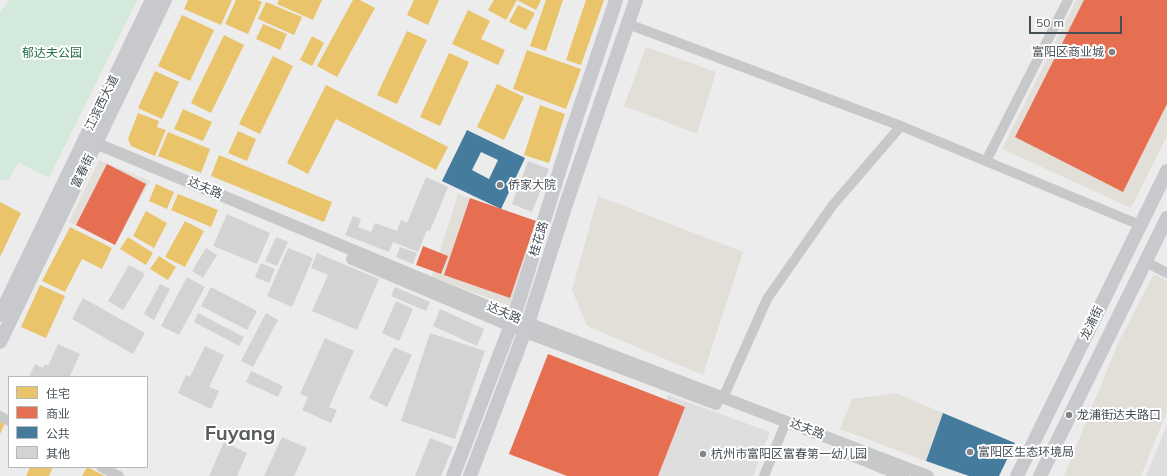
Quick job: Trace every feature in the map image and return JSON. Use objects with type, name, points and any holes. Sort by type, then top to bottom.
[{"type":"main road","name":"江滨西大道","points":[[0,315],[90,144],[152,0]]},
{"type":"main road","name":"富春街","points":[[0,342],[90,144],[165,0]]},
{"type":"main road","name":"桂花路","points":[[453,476],[513,321],[616,0]]},
{"type":"main road","points":[[470,476],[526,327],[636,0]]},
{"type":"main road","name":"龙浦街","points":[[1018,476],[1167,171]]},
{"type":"main road","name":"龙浦街","points":[[1040,476],[1167,218]]},
{"type":"street","points":[[986,161],[1068,0]]},
{"type":"street","points":[[628,24],[901,126],[1140,226]]},
{"type":"street","points":[[723,398],[767,299],[832,206],[901,126]]},
{"type":"street","name":"达夫路","points":[[90,144],[526,327],[903,476]]},
{"type":"street","points":[[1146,262],[1167,273]]},
{"type":"street","name":"达夫路","points":[[526,327],[723,398],[928,476]]},
{"type":"street","points":[[764,476],[783,429]]},
{"type":"street","points":[[103,468],[119,476]]},
{"type":"shaded area","name":"富阳区商业城","points":[[1076,0],[1167,0],[1167,136],[1131,208],[1002,149]]},
{"type":"shaded area","points":[[646,47],[716,72],[697,134],[624,106]]},
{"type":"shaded area","points":[[99,160],[150,181],[115,245],[69,222]]},
{"type":"shaded area","points":[[458,194],[536,221],[510,306],[432,277]]},
{"type":"shaded area","points":[[598,196],[743,252],[703,375],[587,326],[572,290]]},
{"type":"shaded area","points":[[1154,274],[1167,281],[1167,411],[1141,476],[1064,476],[1119,341]]},
{"type":"shaded area","points":[[896,393],[943,413],[926,461],[840,429],[852,399]]},
{"type":"shaded area","name":"杭州市富阳区富春第一幼儿园","points":[[668,395],[770,432],[753,476],[635,476]]},
{"type":"shaded area","points":[[1167,425],[1167,476],[1146,476]]},
{"type":"green space","name":"郁达夫公园","points":[[10,0],[137,0],[49,178],[18,162],[9,180],[0,180],[0,12]]},
{"type":"building: 住宅","points":[[188,0],[232,0],[221,25],[184,9]]},
{"type":"building: 住宅","points":[[236,0],[257,0],[262,2],[248,34],[225,24]]},
{"type":"building: 住宅","points":[[279,0],[322,0],[313,20],[277,4]]},
{"type":"building: 住宅","points":[[353,0],[360,0],[375,8],[337,77],[317,66]]},
{"type":"building: 住宅","points":[[414,0],[439,0],[428,25],[407,15]]},
{"type":"building: 住宅","points":[[494,0],[517,0],[506,20],[488,10]]},
{"type":"building: 住宅","points":[[517,0],[541,0],[536,10]]},
{"type":"building: 住宅","points":[[546,0],[563,0],[546,51],[530,46]]},
{"type":"building: 住宅","points":[[586,0],[604,0],[581,65],[566,60]]},
{"type":"building: 住宅","points":[[266,2],[302,17],[294,35],[258,19]]},
{"type":"building: 住宅","points":[[518,5],[535,13],[526,30],[509,22]]},
{"type":"building: 住宅","points":[[468,10],[490,21],[481,39],[505,50],[498,65],[452,44]]},
{"type":"building: 住宅","points":[[182,15],[214,30],[190,81],[158,66]]},
{"type":"building: 住宅","points":[[263,24],[287,34],[280,50],[256,39]]},
{"type":"building: 住宅","points":[[407,31],[427,40],[397,104],[377,95]]},
{"type":"building: 住宅","points":[[224,35],[244,45],[211,113],[191,103]]},
{"type":"building: 住宅","points":[[312,36],[324,43],[312,66],[300,60]]},
{"type":"building: 住宅","points":[[527,50],[581,69],[566,109],[513,89]]},
{"type":"building: 住宅","points":[[449,53],[469,62],[440,126],[420,117]]},
{"type":"building: 住宅","points":[[273,56],[293,66],[260,134],[239,124]]},
{"type":"building: 住宅","points":[[155,71],[179,82],[162,119],[138,108]]},
{"type":"building: 住宅","points":[[497,84],[524,97],[504,140],[477,127]]},
{"type":"building: 住宅","points":[[326,85],[448,147],[436,170],[336,119],[308,174],[287,163]]},
{"type":"building: 住宅","points":[[540,105],[565,114],[549,163],[524,155]]},
{"type":"building: 住宅","points":[[183,109],[212,122],[203,141],[174,129]]},
{"type":"building: 住宅","points":[[138,113],[159,121],[157,127],[166,130],[155,156],[131,146],[128,139]]},
{"type":"building: 住宅","points":[[238,131],[256,139],[247,161],[228,153]]},
{"type":"building: 住宅","points":[[168,132],[210,149],[201,173],[158,156]]},
{"type":"building: 住宅","points":[[219,155],[332,202],[324,222],[211,176]]},
{"type":"building: 住宅","points":[[156,184],[174,192],[167,209],[149,201]]},
{"type":"building: 住宅","points":[[178,194],[218,210],[211,227],[171,210]]},
{"type":"building: 住宅","points":[[0,202],[21,213],[0,257]]},
{"type":"building: 住宅","points":[[146,211],[167,223],[154,248],[133,236]]},
{"type":"building: 住宅","points":[[185,221],[204,231],[185,267],[165,257]]},
{"type":"building: 住宅","points":[[70,227],[112,248],[102,269],[82,259],[65,292],[42,281]]},
{"type":"building: 住宅","points":[[128,237],[153,253],[146,265],[120,249]]},
{"type":"building: 住宅","points":[[159,256],[176,267],[168,280],[150,269]]},
{"type":"building: 住宅","points":[[40,285],[65,296],[46,338],[21,327]]},
{"type":"building: 住宅","points":[[0,420],[5,423],[0,434]]},
{"type":"building: 住宅","points":[[30,468],[53,468],[49,476],[26,476]]},
{"type":"building: 住宅","points":[[86,468],[89,468],[105,476],[82,476]]},
{"type":"building: 商业","name":"富阳区商业城","points":[[1084,0],[1167,0],[1167,104],[1123,192],[1015,137]]},
{"type":"building: 商业","points":[[107,164],[146,184],[115,245],[76,225]]},
{"type":"building: 商业","points":[[470,198],[536,221],[510,298],[444,275]]},
{"type":"building: 商业","points":[[423,246],[448,256],[441,274],[416,265]]},
{"type":"building: 商业","points":[[548,354],[685,407],[658,476],[567,476],[509,454]]},
{"type":"building: 公共","points":[[467,130],[525,158],[501,209],[442,181]],"holes":[[[481,152],[498,160],[489,179],[472,170]]]},
{"type":"building: 公共","name":"富阳区生态环境局","points":[[943,413],[1015,443],[999,476],[969,476],[926,461]]},
{"type":"building: 其他","points":[[528,161],[549,169],[532,212],[512,204]]},
{"type":"building: 其他","points":[[426,177],[448,187],[430,231],[427,230],[418,252],[393,242],[389,252],[345,235],[353,216],[361,219],[358,227],[371,232],[375,223],[397,231],[401,220],[407,223]]},
{"type":"building: 其他","points":[[227,214],[270,233],[257,264],[213,246]]},
{"type":"building: 其他","points":[[276,237],[288,242],[277,266],[265,261]]},
{"type":"building: 其他","points":[[400,247],[417,253],[413,264],[396,257]]},
{"type":"building: 其他","points":[[206,248],[217,255],[203,278],[192,271]]},
{"type":"building: 其他","points":[[288,248],[313,258],[292,307],[267,296]]},
{"type":"building: 其他","points":[[317,253],[379,279],[357,330],[312,311],[328,275],[311,268]]},
{"type":"building: 其他","points":[[261,263],[275,269],[269,283],[255,277]]},
{"type":"building: 其他","points":[[129,265],[145,274],[123,310],[108,301]]},
{"type":"building: 其他","points":[[187,277],[205,287],[179,335],[161,326]]},
{"type":"building: 其他","points":[[160,284],[170,289],[154,320],[144,314]]},
{"type":"building: 其他","points":[[211,287],[257,311],[247,330],[201,306]]},
{"type":"building: 其他","points":[[395,287],[430,302],[426,311],[391,296]]},
{"type":"building: 其他","points":[[83,298],[145,333],[133,354],[72,319]]},
{"type":"building: 其他","points":[[396,301],[413,309],[399,341],[382,333]]},
{"type":"building: 其他","points":[[440,309],[484,329],[477,346],[433,326]]},
{"type":"building: 其他","points":[[198,313],[244,337],[239,346],[194,322]]},
{"type":"building: 其他","points":[[266,313],[278,320],[253,367],[241,361]]},
{"type":"building: 其他","points":[[430,333],[485,351],[455,439],[401,421]]},
{"type":"building: 其他","points":[[325,338],[354,351],[329,407],[337,410],[331,423],[302,410],[308,397],[300,394]]},
{"type":"building: 其他","points":[[58,344],[80,354],[70,376],[29,376],[35,364],[43,368],[45,364],[48,366]]},
{"type":"building: 其他","points":[[205,346],[224,355],[209,387],[219,391],[211,409],[178,393],[186,375],[190,377]]},
{"type":"building: 其他","points":[[394,347],[412,355],[387,407],[369,398]]},
{"type":"building: 其他","points":[[251,371],[283,386],[278,397],[246,382]]},
{"type":"building: 其他","points":[[282,437],[307,448],[294,476],[264,476]]},
{"type":"building: 其他","points":[[430,438],[453,447],[441,476],[415,476]]},
{"type":"building: 其他","points":[[224,442],[247,453],[237,476],[209,476]]},
{"type":"place","name":"富阳区商业城","points":[[1112,52]]},
{"type":"place","name":"侨家大院","points":[[500,185]]},
{"type":"place","name":"龙浦街达夫路口","points":[[1069,415]]},
{"type":"place","name":"富阳区生态环境局","points":[[970,452]]},
{"type":"place","name":"杭州市富阳区富春第一幼儿园","points":[[703,454]]},
{"type":"district","name":"Fuyang","points":[[240,434]]}]
